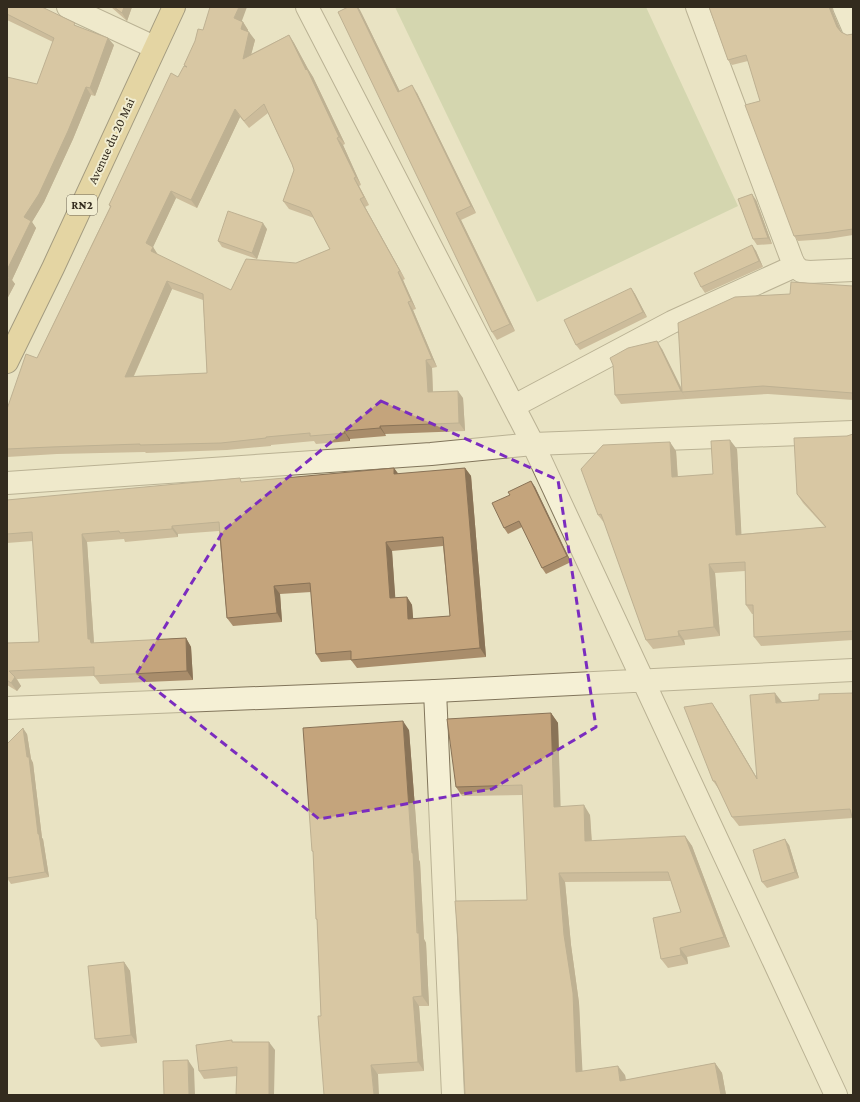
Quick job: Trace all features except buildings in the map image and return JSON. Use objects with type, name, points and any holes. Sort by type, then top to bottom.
[{"type":"highway","name":"Avenue du 20 Mai","points":[[7,362],[53,268],[154,47],[174,7]]},
{"type":"street","points":[[68,7],[154,47]]},
{"type":"street","points":[[308,7],[533,444],[836,1095]]},
{"type":"street","points":[[696,7],[795,266],[802,271],[810,272],[853,270]]},
{"type":"street","points":[[844,7],[853,28]]},
{"type":"street","points":[[514,406],[672,322],[795,266]]},
{"type":"street","points":[[7,483],[415,455],[533,444],[853,432]]},
{"type":"street","points":[[7,708],[435,691],[853,670]]},
{"type":"street","points":[[435,691],[453,1095]]},
{"type":"highlighted area","points":[[381,401],[558,480],[596,727],[492,789],[319,819],[136,674],[224,530]]},
{"type":"green space","points":[[395,7],[646,7],[738,206],[537,302]]}]
